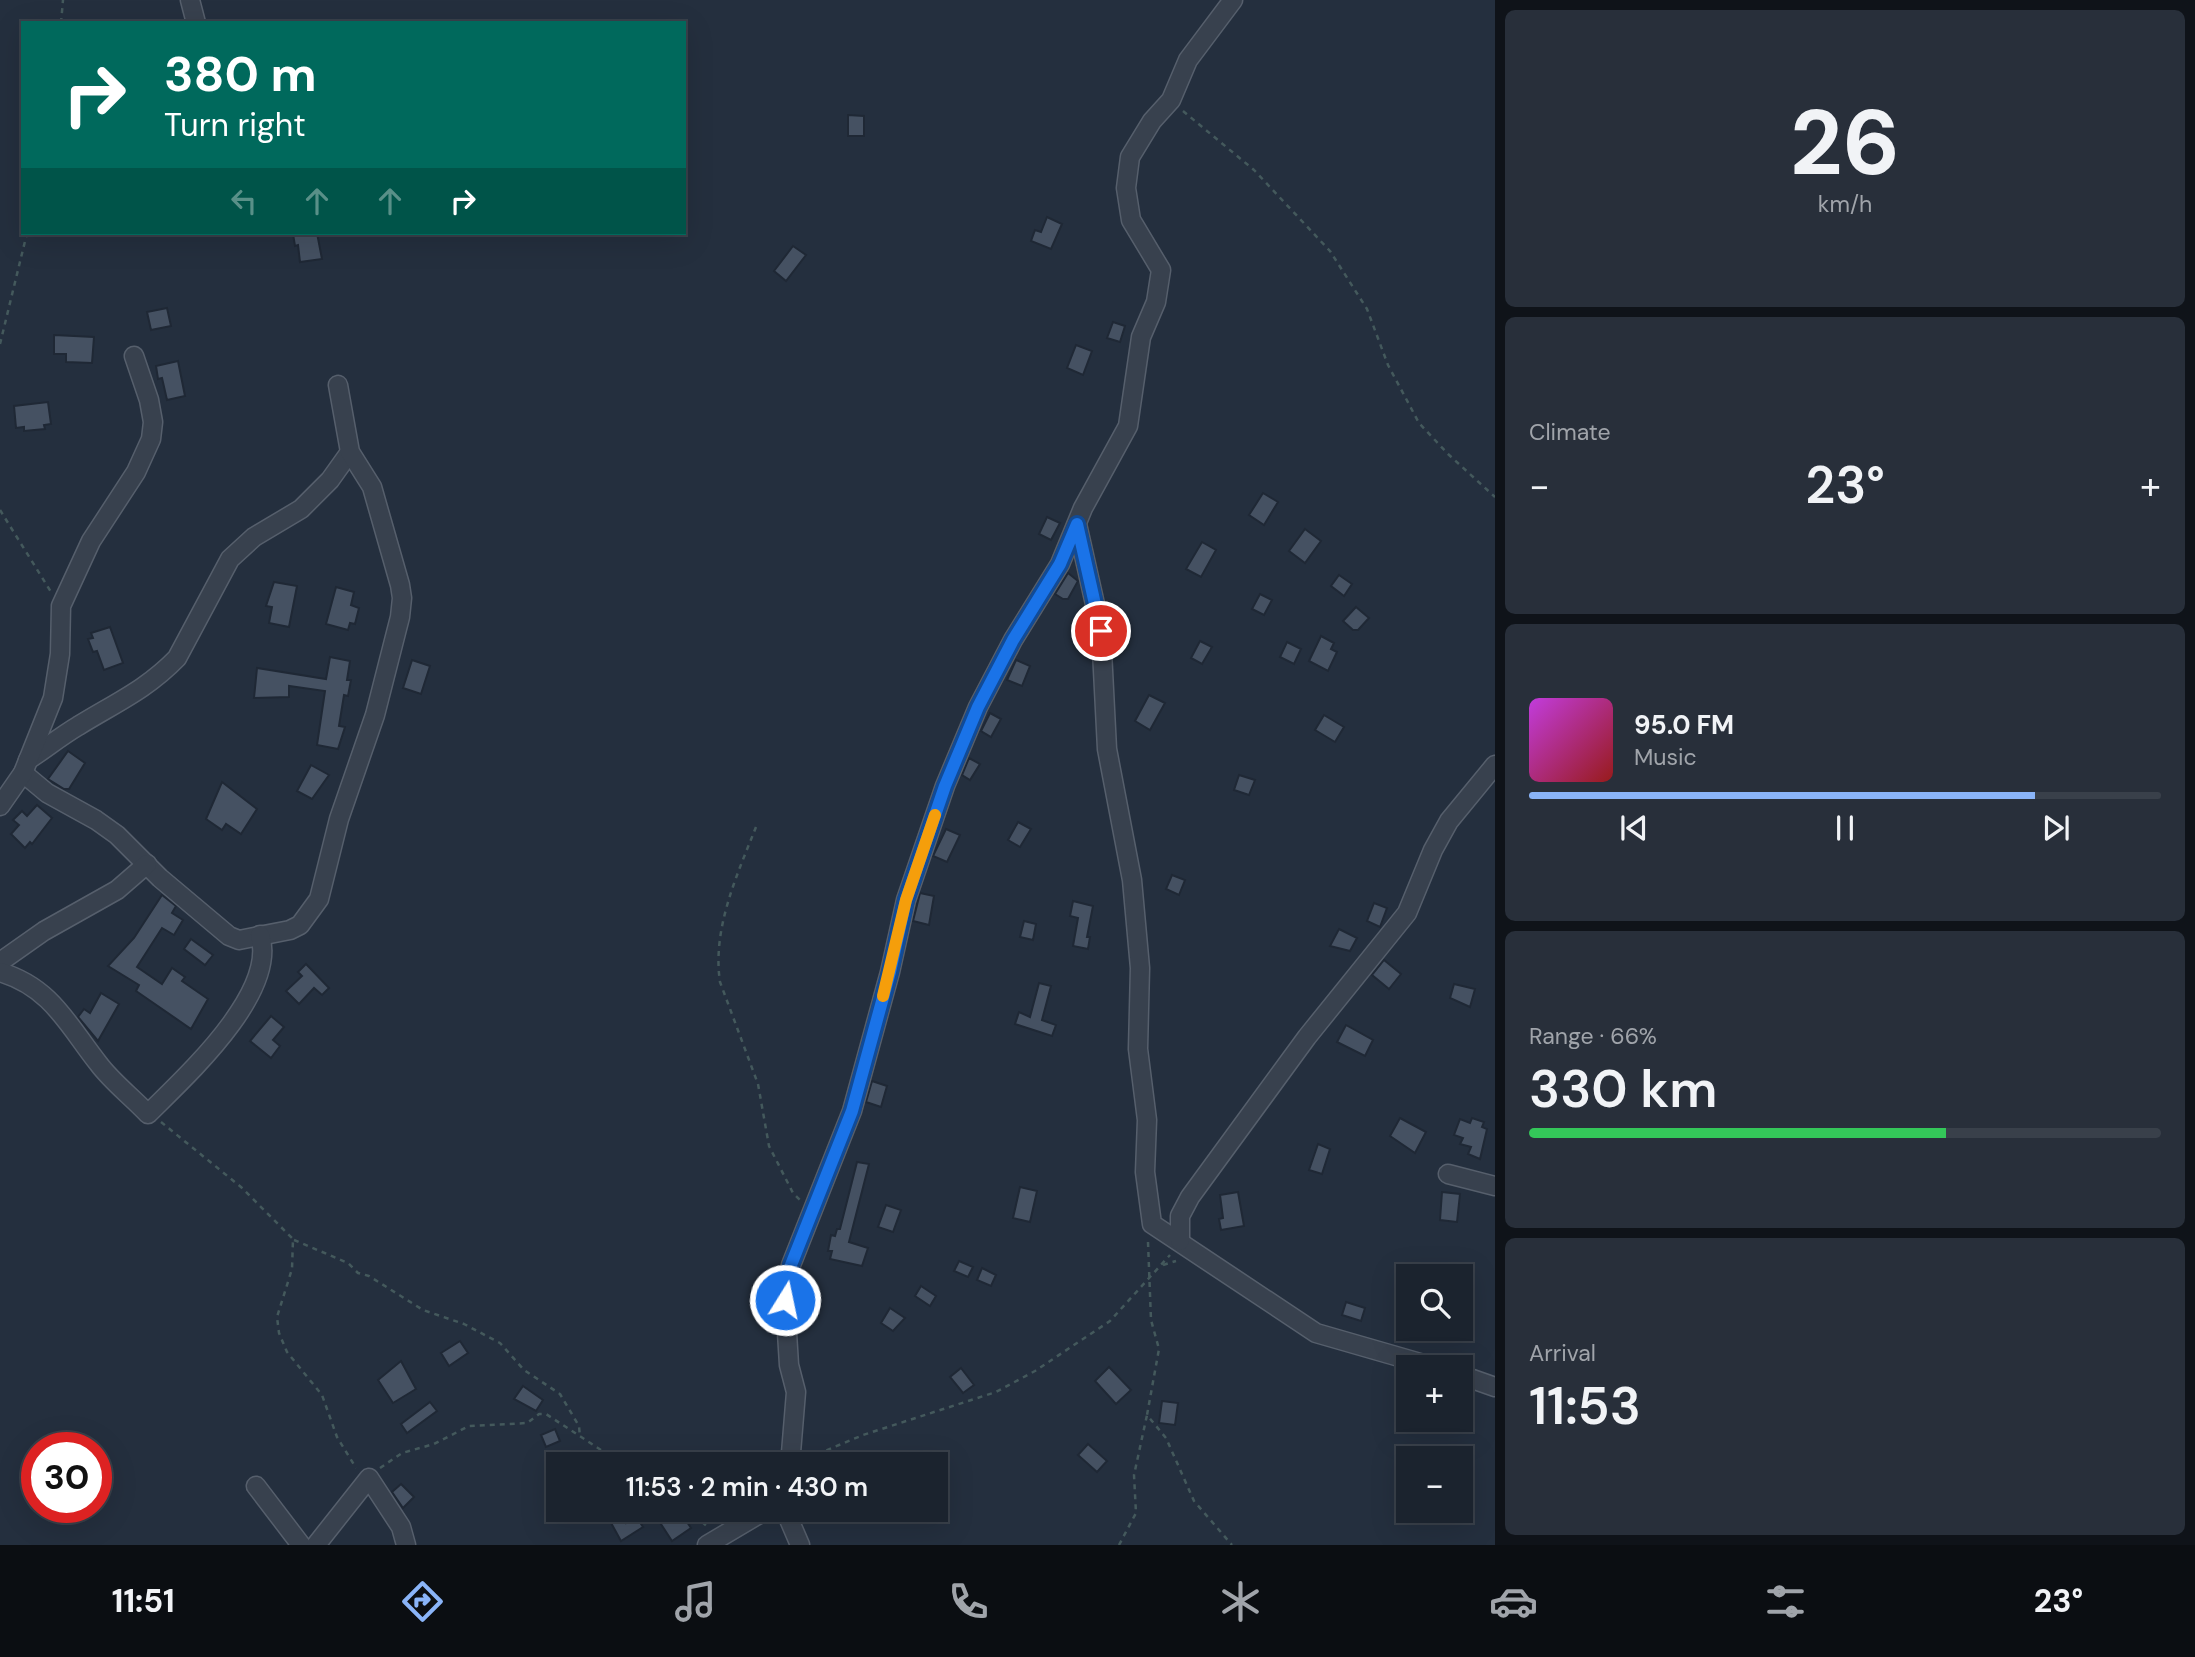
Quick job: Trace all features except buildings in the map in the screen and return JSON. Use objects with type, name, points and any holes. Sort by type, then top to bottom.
[{"type":"street","points":[[190,0],[195,21]]},
{"type":"street","points":[[795,1452],[796,1392],[789,1365],[785,1292],[791,1265],[852,1111],[890,972],[906,900],[945,786],[978,707],[1013,640],[1060,564],[1077,524],[1122,439],[1133,408],[1141,337],[1156,302],[1161,270],[1131,220],[1126,188],[1128,166],[1139,141],[1171,100],[1188,60],[1233,0]]},
{"type":"street","points":[[0,806],[26,766],[53,698],[58,676],[61,606],[91,541],[136,472],[151,439],[153,422],[149,400],[134,356]]},
{"type":"street","points":[[26,766],[47,793],[117,835],[229,936],[239,940],[290,930],[300,925],[319,899],[337,827],[375,715],[400,617],[402,598],[377,501],[351,452],[338,385]]},
{"type":"street","points":[[26,766],[78,726],[121,704],[169,667],[230,559],[254,537],[301,509],[330,480],[351,452]]},
{"type":"street","points":[[1077,524],[1101,631],[1104,726],[1132,880],[1140,968],[1138,1049],[1145,1095],[1145,1172],[1152,1224],[1316,1333],[1396,1356]]},
{"type":"street","points":[[1180,1241],[1180,1216],[1190,1197],[1307,1037],[1407,914],[1439,838],[1495,765]]},
{"type":"street","points":[[0,962],[44,932],[117,890],[147,864]]},
{"type":"street","points":[[0,972],[25,982],[52,1000],[99,1065],[148,1114],[239,1015],[262,965],[264,946],[260,935]]},
{"type":"street","points":[[1448,1174],[1495,1186]]},
{"type":"street","points":[[1473,1379],[1495,1387]]},
{"type":"street","points":[[316,1545],[369,1478],[401,1527],[406,1545]]},
{"type":"street","points":[[256,1486],[300,1545]]},
{"type":"street","points":[[707,1545],[747,1522]]},
{"type":"street","points":[[790,1522],[800,1545]]},
{"type":"path","points":[[61,21],[63,0]]},
{"type":"path","points":[[1171,100],[1254,170],[1330,251],[1367,309],[1388,365],[1419,423],[1495,497]]},
{"type":"path","points":[[0,344],[27,235]]},
{"type":"path","points":[[0,510],[61,606]]},
{"type":"path","points":[[756,827],[729,899],[722,928],[718,957],[720,982],[758,1084],[769,1146],[793,1193],[813,1212]]},
{"type":"path","points":[[148,1114],[231,1178],[293,1239],[348,1263],[358,1273],[369,1276],[423,1310],[464,1324],[500,1343],[524,1370],[561,1394],[579,1426],[580,1437]]},
{"type":"path","points":[[1119,1545],[1136,1513],[1134,1475],[1159,1349],[1151,1320],[1147,1247],[1152,1224]]},
{"type":"path","points":[[293,1239],[292,1269],[276,1317],[279,1333],[287,1352],[322,1395],[337,1437],[355,1467],[369,1478],[390,1459],[434,1444],[469,1426],[527,1423],[539,1414],[546,1414],[604,1452]]},
{"type":"path","points":[[822,1452],[844,1442],[996,1392],[1035,1371],[1110,1321],[1149,1275],[1161,1266],[1180,1241]]},
{"type":"path","points":[[1147,1415],[1166,1438],[1194,1501],[1232,1545]]},
{"type":"path","points":[[700,1522],[726,1535]]},
{"type":"slow traffic","points":[[883,996],[906,900],[935,815]]},
{"type":"route","points":[[785,1300],[791,1265],[852,1111],[890,972],[906,900],[945,786],[978,707],[1013,640],[1060,564],[1077,524],[1101,631]]}]
